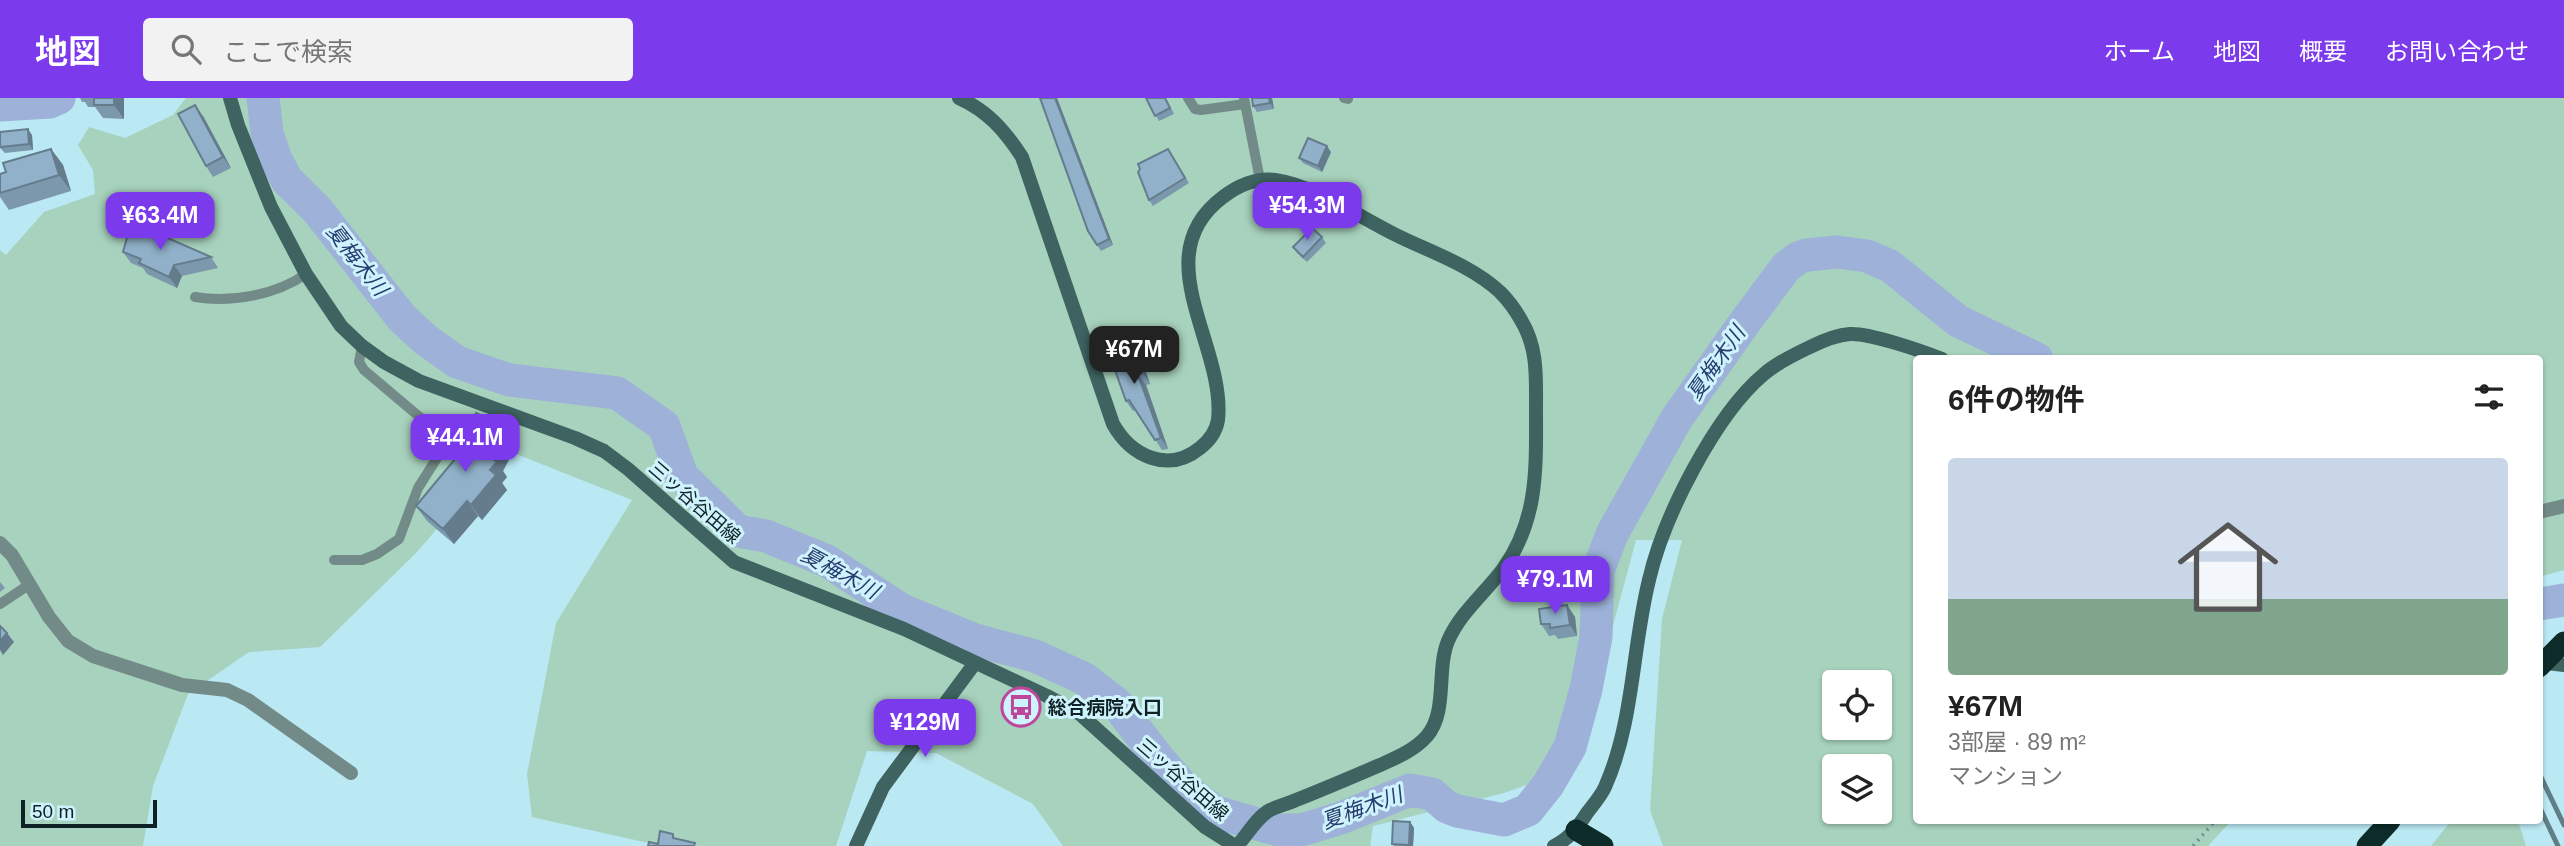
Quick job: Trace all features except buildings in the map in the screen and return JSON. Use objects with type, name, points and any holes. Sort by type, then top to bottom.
[{"type":"highway","points":[[2543,660],[2564,642]]},
{"type":"highway","points":[[2367,846],[2387,824]]},
{"type":"highway","points":[[1581,838],[1602,846]]},
{"type":"main road","name":"三ッ谷谷田線","points":[[230,98],[271,207],[306,274],[341,326],[362,346],[384,362],[419,381],[604,451],[628,468],[734,562],[904,629],[1080,714],[1205,827],[1238,844]]},
{"type":"main road","points":[[959,98],[989,115],[1007,134],[1022,157],[1113,424],[1131,448],[1154,460],[1182,459],[1208,442],[1216,429],[1217,389],[1191,288],[1187,260],[1196,229],[1210,207],[1227,194],[1260,180],[1274,180],[1305,188],[1396,236],[1463,267],[1500,292],[1521,318],[1535,349],[1536,482],[1528,517],[1516,551],[1458,621],[1447,645],[1438,712],[1428,735],[1404,754],[1266,811],[1238,844]]},
{"type":"main road","points":[[1554,846],[1581,838],[1605,788],[1626,722],[1637,639],[1649,578],[1667,525],[1694,468],[1735,406],[1764,374],[1825,340],[1851,334],[1918,349],[1932,355]]},
{"type":"main road","points":[[2543,662],[2564,665]]},
{"type":"main road","points":[[856,846],[883,788],[975,663]]},
{"type":"street","points":[[2543,511],[2564,506]]},
{"type":"street","points":[[0,543],[12,555],[49,617],[68,641],[93,656],[182,685],[227,690],[248,700],[351,773]]},
{"type":"lane","points":[[1188,98],[1195,109],[1201,110],[1245,101],[1260,180]]},
{"type":"lane","points":[[195,297],[235,298],[287,286],[306,274]]},
{"type":"lane","points":[[334,560],[362,560],[377,554],[399,539],[418,488],[442,450],[444,441],[441,435],[364,370],[359,362],[362,346]]},
{"type":"lane","points":[[0,604],[30,584]]},
{"type":"path","points":[[2193,846],[2212,824]]},
{"type":"green space","points":[[186,98],[2564,98],[2564,570],[2543,576],[2543,355],[1913,355],[1913,824],[2228,824],[2208,846],[1663,846],[1650,810],[1662,619],[1682,540],[1636,540],[1575,767],[1504,793],[1373,826],[1370,846],[1063,846],[1033,804],[936,753],[867,751],[836,846],[662,846],[532,817],[527,774],[556,623],[632,500],[506,450],[415,554],[320,647],[249,652],[188,694],[153,786],[143,846],[0,846],[0,250],[6,255],[44,212],[95,194],[93,170],[78,145],[89,127],[125,138],[173,115]]},
{"type":"green space","points":[[2449,824],[2519,824],[2526,846],[2431,846]]},
{"type":"waterway","name":"夏梅木川","points":[[0,105],[50,102],[59,98]]},
{"type":"waterway","name":"夏梅木川","points":[[263,98],[267,133],[276,160],[287,180],[318,211],[402,318],[426,340],[457,362],[509,380],[617,393],[664,426],[682,476],[738,531],[766,536],[827,561],[902,610],[975,640],[1035,656],[1085,679],[1116,703],[1186,790],[1215,812],[1279,830],[1301,830],[1341,818],[1410,790],[1432,794],[1447,807],[1457,811],[1504,820],[1528,810],[1548,785],[1570,747],[1586,689],[1596,637],[1598,571],[1612,534],[1677,418],[1786,267],[1798,258],[1837,252],[1867,256],[1890,266],[1958,321],[2029,355]]},
{"type":"waterway","name":"夏梅木川","points":[[2543,603],[2564,600]]},
{"type":"railway","points":[[2543,781],[2564,825]]},
{"type":"railway","points":[[2543,814],[2558,846]]},
{"type":"place","name":"総合病院入口","points":[[1021,707]]}]
